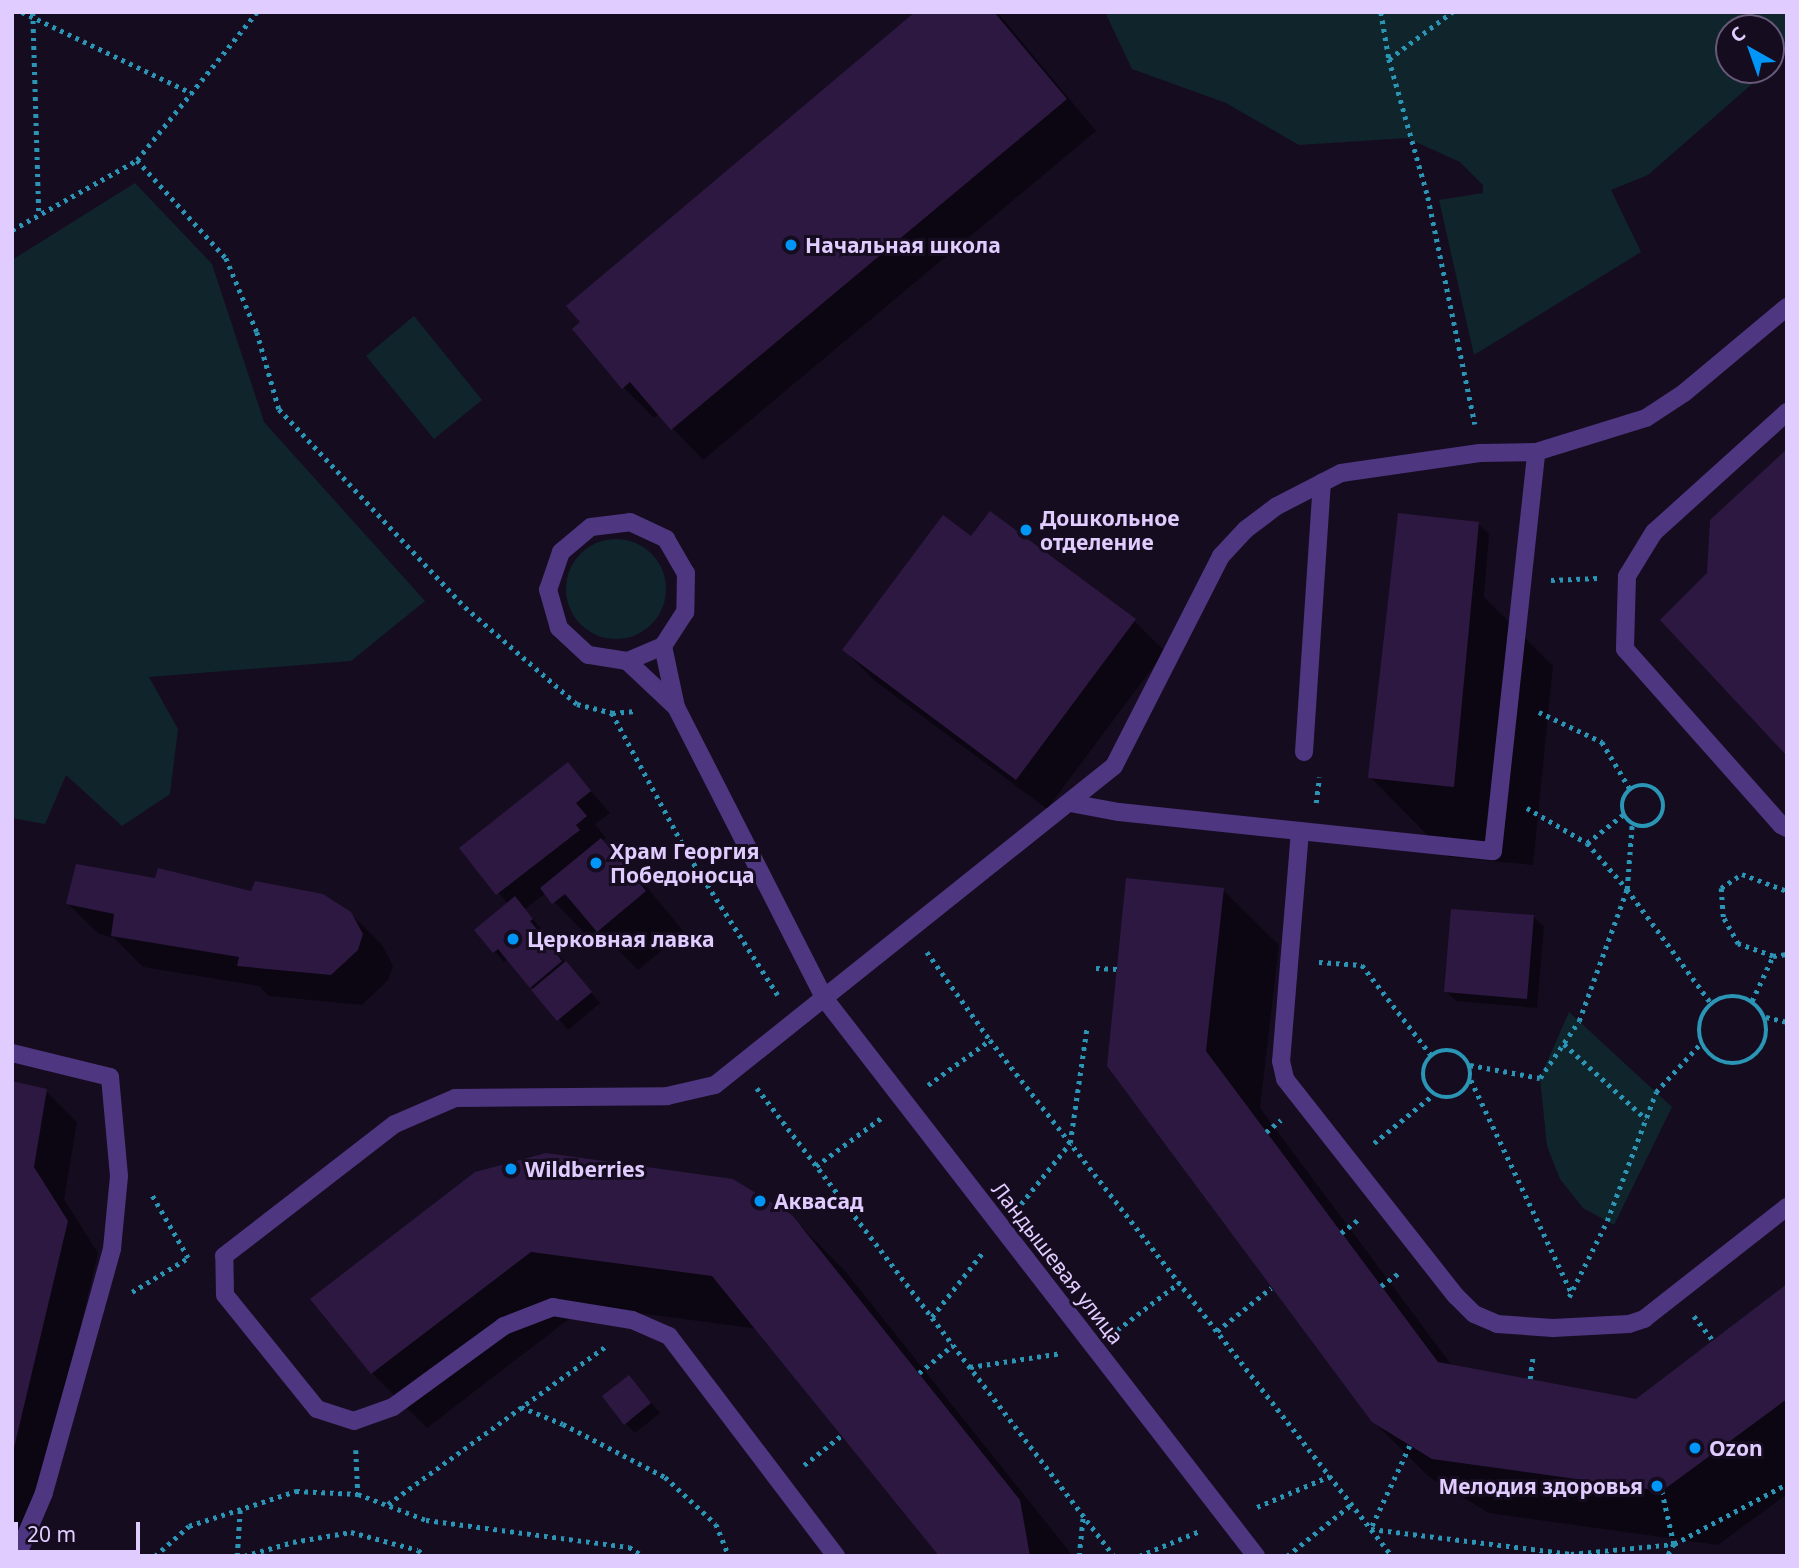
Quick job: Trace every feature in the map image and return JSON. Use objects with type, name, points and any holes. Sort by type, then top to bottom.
[{"type":"street","points":[[836,1556],[669,1336],[640,1323],[553,1307],[504,1326],[393,1407],[354,1421],[317,1409],[225,1295],[224,1256],[395,1124],[455,1098],[667,1096],[715,1085],[1114,766],[1221,556],[1245,530],[1277,506],[1341,473],[1480,453],[1536,452],[1646,418],[1684,393],[1787,307]]},
{"type":"street","points":[[1787,412],[1654,532],[1627,576],[1625,649],[1781,825],[1787,828]]},
{"type":"street","points":[[1070,803],[1119,812],[1493,851],[1536,452]]},
{"type":"street","points":[[1304,752],[1322,483]]},
{"type":"street","points":[[630,522],[666,539],[686,573],[686,599],[685,612],[663,646],[627,661],[588,655],[559,628],[548,590],[561,552],[591,527],[630,522]]},
{"type":"street","points":[[663,646],[676,706]]},
{"type":"street","points":[[627,661],[676,706]]},
{"type":"street","name":"Ландышевая улица","points":[[676,706],[824,998],[1256,1556]]},
{"type":"street","points":[[1306,831],[1289,959],[1281,1061],[1286,1079],[1456,1296],[1474,1314],[1497,1324],[1553,1328],[1629,1324],[1644,1319],[1787,1207]]},
{"type":"street","points":[[12,1053],[110,1077],[119,1176],[112,1249],[44,1493],[17,1556]]},
{"type":"path","points":[[22,12],[192,93]]},
{"type":"path","points":[[12,230],[137,160],[257,12]]},
{"type":"path","points":[[1381,12],[1389,59],[1428,197],[1480,453]]},
{"type":"path","points":[[1389,59],[1452,12]]},
{"type":"path","points":[[33,15],[39,215]]},
{"type":"path","points":[[137,160],[226,258],[257,332],[279,409],[465,607],[577,704],[612,713],[676,706]]},
{"type":"path","points":[[1522,581],[1627,576]]},
{"type":"path","points":[[1509,698],[1602,741],[1630,789]]},
{"type":"path","points":[[612,713],[689,856],[796,1022]]},
{"type":"path","points":[[1304,752],[1319,773],[1306,831]]},
{"type":"path","points":[[1642,784],[1655,788],[1663,798],[1664,811],[1657,823],[1644,828],[1632,824],[1624,814],[1623,801],[1630,789],[1642,784]]},
{"type":"path","points":[[1499,791],[1587,843],[1627,888],[1711,1003]]},
{"type":"path","points":[[1587,843],[1624,814]]},
{"type":"path","points":[[1470,1065],[1540,1078],[1564,1044],[1579,1021],[1627,888],[1632,824]]},
{"type":"path","points":[[1787,891],[1742,874],[1721,888],[1723,917],[1738,944],[1773,956],[1787,954]]},
{"type":"path","points":[[912,929],[990,1040],[1392,1556]]},
{"type":"path","points":[[1752,1001],[1773,956]]},
{"type":"path","points":[[1289,959],[1362,965],[1431,1055]]},
{"type":"path","points":[[1096,968],[1117,970]]},
{"type":"path","points":[[1766,1017],[1767,1039],[1755,1057],[1735,1065],[1714,1059],[1701,1043],[1700,1021],[1711,1003],[1731,995],[1752,1001],[1766,1017],[1787,1022]]},
{"type":"path","points":[[1070,1143],[1087,1027]]},
{"type":"path","points":[[1553,1328],[1607,1221],[1656,1091],[1701,1043]]},
{"type":"path","points":[[1564,1044],[1646,1119]]},
{"type":"path","points":[[1471,1080],[1462,1093],[1448,1099],[1433,1095],[1424,1083],[1422,1067],[1431,1055],[1445,1049],[1460,1053],[1470,1065],[1471,1080],[1571,1293]]},
{"type":"path","points":[[739,1065],[1114,1556]]},
{"type":"path","points":[[1351,1162],[1433,1095]]},
{"type":"path","points":[[1217,1331],[1271,1288]]},
{"type":"path","points":[[388,1504],[520,1406],[640,1323]]},
{"type":"path","points":[[919,1373],[953,1345]]},
{"type":"path","points":[[520,1406],[563,1424],[664,1477],[716,1524],[729,1556]]},
{"type":"path","points":[[354,1421],[358,1494]]},
{"type":"path","points":[[781,1483],[842,1435]]},
{"type":"path","points":[[1371,1529],[1410,1446]]},
{"type":"path","points":[[1371,1529],[1571,1554],[1674,1544],[1787,1484]]},
{"type":"path","points":[[1662,1490],[1674,1544],[1668,1556]]},
{"type":"path","points":[[155,1556],[189,1526],[296,1491],[358,1494],[426,1520],[629,1546],[643,1556]]},
{"type":"path","points":[[1287,1556],[1352,1504]]},
{"type":"path","points":[[237,1556],[240,1509]]},
{"type":"path","points":[[1079,1556],[1083,1515]]},
{"type":"path","points":[[244,1556],[292,1542],[351,1532],[418,1550],[425,1556]]},
{"type":"shaded area","points":[[1105,12],[1787,12],[1785,55],[1785,14],[1715,14],[1715,84],[1752,84],[1648,175],[1611,190],[1641,252],[1474,355],[1439,200],[1483,193],[1483,185],[1460,162],[1407,138],[1299,145],[1226,103],[1132,69]]},
{"type":"shaded area","points":[[135,183],[212,264],[264,422],[425,601],[351,661],[149,677],[178,729],[170,794],[122,826],[66,775],[45,824],[12,818],[12,260]]},
{"type":"shaded area","points":[[414,316],[482,400],[434,439],[366,356]]},
{"type":"shaded area","points":[[616,539],[635,543],[651,554],[662,570],[666,589],[662,608],[651,624],[635,635],[616,639],[597,635],[581,624],[570,608],[566,589],[570,570],[581,554],[597,543]]},
{"type":"shaded area","points":[[1569,1012],[1672,1107],[1614,1225],[1583,1208],[1560,1179],[1547,1146],[1540,1078]]},
{"type":"building","points":[[915,12],[994,12],[1067,99],[671,430],[630,382],[622,389],[572,329],[580,322],[566,306]]},
{"type":"building","points":[[1787,449],[1787,756],[1660,620],[1707,573],[1710,520]]},
{"type":"building","points":[[990,511],[1136,619],[1016,780],[842,650],[943,515],[971,536]]},
{"type":"building","points":[[1398,513],[1479,522],[1454,787],[1368,778]]},
{"type":"building","points":[[568,762],[591,791],[576,803],[587,816],[576,825],[580,830],[496,895],[459,848]]},
{"type":"building","name":"Храм Георгия Победоносца","points":[[601,838],[646,891],[597,932],[565,894],[552,904],[540,888]]},
{"type":"building","points":[[76,864],[155,878],[158,868],[251,891],[255,881],[323,894],[351,912],[363,934],[358,950],[331,975],[237,966],[239,957],[111,936],[114,914],[66,904]]},
{"type":"building","points":[[1126,878],[1224,888],[1206,1051],[1438,1362],[1636,1399],[1787,1284],[1787,1399],[1662,1491],[1432,1459],[1372,1422],[1107,1066]]},
{"type":"building","name":"Церковная лавка","points":[[515,896],[533,919],[530,921],[562,961],[530,988],[498,949],[493,953],[474,930]]},
{"type":"building","points":[[1451,909],[1534,915],[1527,999],[1444,992]]},
{"type":"building","points":[[566,961],[592,992],[557,1021],[531,990]]},
{"type":"building","points":[[12,1081],[47,1089],[34,1167],[68,1221],[13,1452]]},
{"type":"building","points":[[546,1153],[733,1179],[792,1215],[1020,1500],[1030,1556],[939,1556],[712,1276],[531,1252],[371,1374],[310,1299],[475,1172]]},
{"type":"building","points":[[629,1375],[651,1403],[624,1425],[602,1396]]},
{"type":"place","name":"Начальная школа","points":[[791,245]]},
{"type":"place","name":"Дошкольное отделение","points":[[1026,530]]},
{"type":"place","name":"Храм Георгия Победоносца","points":[[596,863]]},
{"type":"place","name":"Церковная лавка","points":[[513,939]]},
{"type":"place","name":"Wildberries","points":[[511,1169]]},
{"type":"place","name":"Аквасад","points":[[760,1201]]},
{"type":"place","name":"Ozon","points":[[1695,1448]]},
{"type":"place","name":"Мелодия здоровья","points":[[1657,1486]]}]
